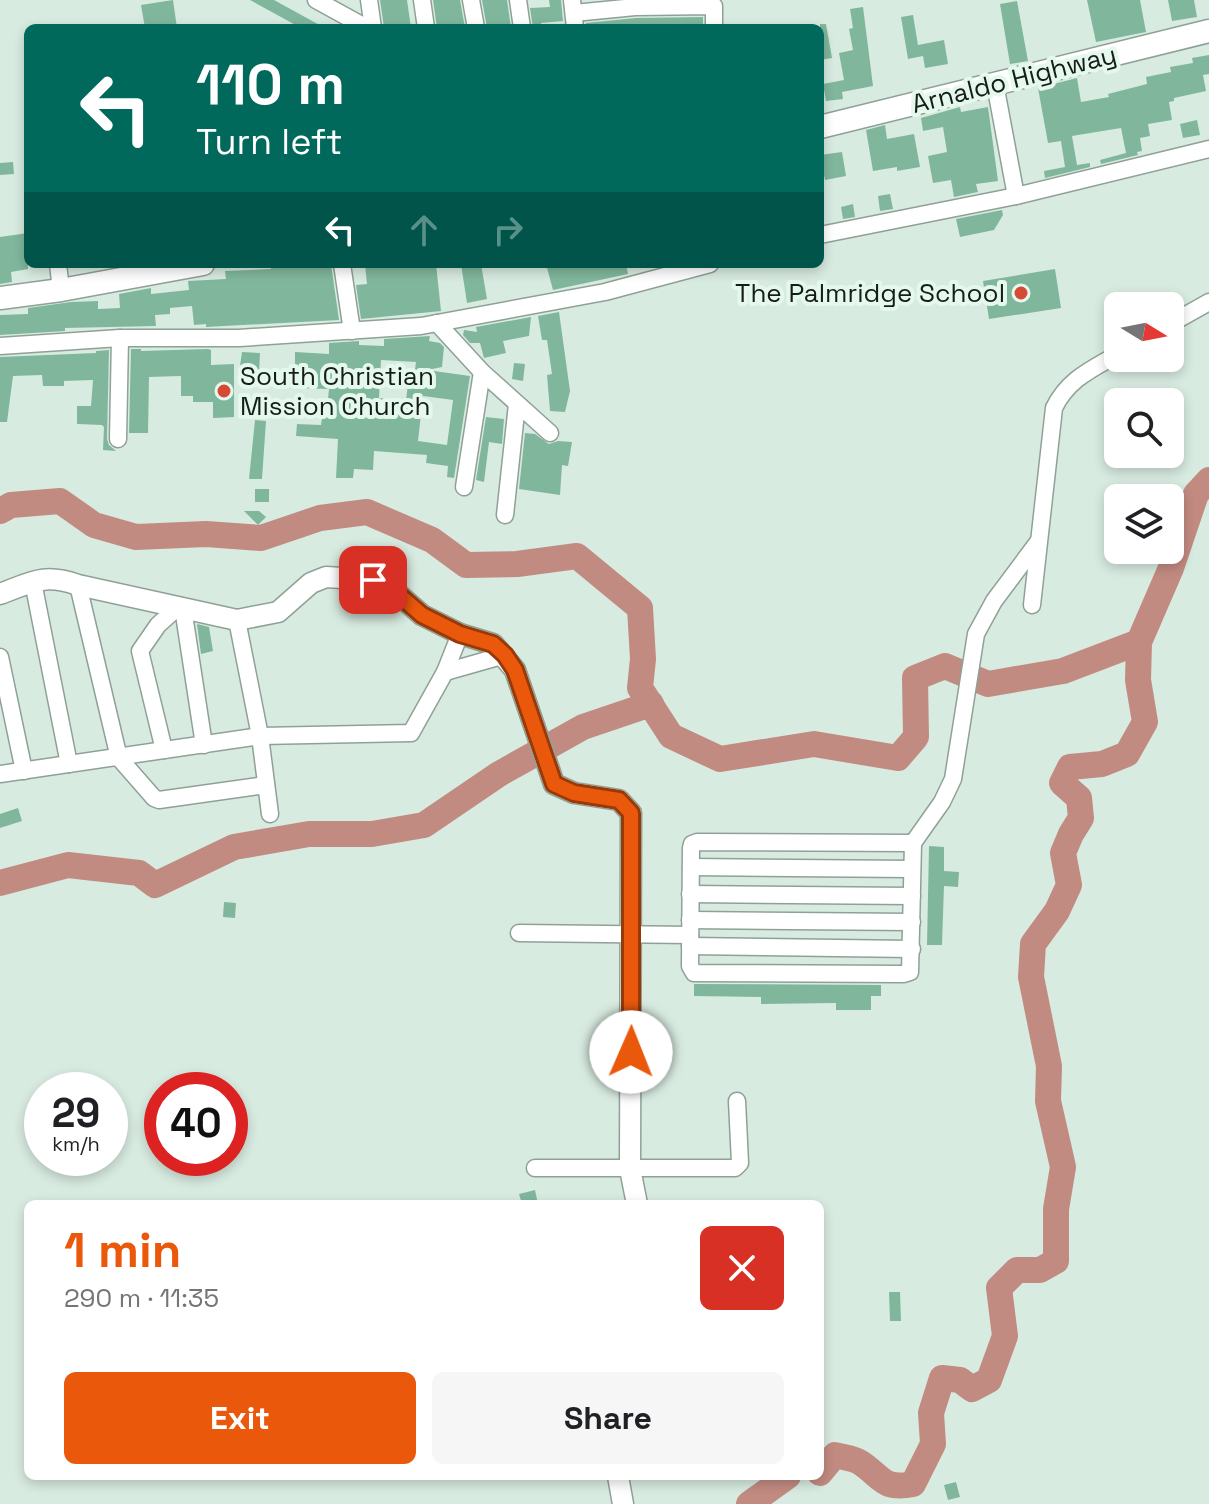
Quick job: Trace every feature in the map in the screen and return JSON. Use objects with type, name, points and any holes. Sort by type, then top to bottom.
[{"type":"main road","name":"Arnaldo Highway","points":[[824,126],[1209,31]]},
{"type":"main road","points":[[0,298],[181,268]]},
{"type":"street","points":[[317,0],[360,24]]},
{"type":"street","points":[[369,0],[372,24]]},
{"type":"street","points":[[422,0],[425,24]]},
{"type":"street","points":[[471,0],[475,24]]},
{"type":"street","points":[[518,0],[521,24]]},
{"type":"street","points":[[574,14],[634,4],[714,6],[714,24]]},
{"type":"street","points":[[995,84],[1016,196]]},
{"type":"street","points":[[824,234],[1016,196],[1209,149]]},
{"type":"street","points":[[58,268],[61,290]]},
{"type":"street","points":[[343,268],[352,331]]},
{"type":"street","points":[[0,346],[120,338],[239,338],[437,323],[605,292],[695,268]]},
{"type":"street","points":[[1184,316],[1209,302]]},
{"type":"street","points":[[437,323],[482,372],[550,433]]},
{"type":"street","points":[[118,439],[120,338]]},
{"type":"street","points":[[1032,605],[1054,408],[1076,377],[1104,362]]},
{"type":"street","points":[[464,487],[482,372]]},
{"type":"street","points":[[505,515],[517,404]]},
{"type":"street","points":[[913,843],[695,842],[691,848],[692,971],[904,974],[911,969],[913,843],[949,791],[976,634],[986,612],[1038,542]]},
{"type":"street","points":[[0,594],[33,582],[57,578],[237,620],[278,612],[311,583],[326,577],[373,580],[391,588],[422,615],[460,634],[493,644],[505,655],[515,670],[554,784],[574,793],[619,800],[631,813],[630,1169],[636,1200]]},
{"type":"street","points":[[33,582],[69,764]]},
{"type":"street","points":[[78,585],[119,758],[154,798],[159,800],[266,785]]},
{"type":"street","points":[[180,607],[204,745]]},
{"type":"street","points":[[164,750],[140,651],[158,625],[180,607]]},
{"type":"street","points":[[237,620],[260,736],[270,814]]},
{"type":"street","points":[[0,774],[260,736],[411,733],[445,672],[460,634]]},
{"type":"street","points":[[445,672],[505,655]]},
{"type":"street","points":[[0,657],[24,771]]},
{"type":"street","points":[[691,867],[912,869]]},
{"type":"street","points":[[690,894],[912,896]]},
{"type":"street","points":[[519,933],[690,934],[912,922]]},
{"type":"street","points":[[690,934],[912,949]]},
{"type":"street","points":[[535,1168],[735,1168],[740,1163],[737,1101]]},
{"type":"street","points":[[619,1480],[623,1504]]},
{"type":"building","points":[[173,0],[176,24],[144,24],[141,5]]},
{"type":"building","points":[[250,0],[274,0],[318,24],[294,24]]},
{"type":"building","points":[[380,0],[407,0],[410,24],[384,24]]},
{"type":"building","points":[[433,0],[460,0],[464,24],[436,24]]},
{"type":"building","points":[[482,0],[507,0],[510,24],[486,24]]},
{"type":"building","points":[[549,0],[561,0],[563,21],[532,24],[530,8],[550,7]]},
{"type":"building","points":[[1087,0],[1140,0],[1146,32],[1096,42]]},
{"type":"building","points":[[1168,0],[1194,0],[1197,17],[1172,21]]},
{"type":"building","points":[[1017,1],[1028,61],[1010,64],[1000,4]]},
{"type":"building","points":[[863,7],[873,86],[842,92],[843,99],[826,101],[824,84],[844,80],[839,53],[853,50],[849,29],[853,28],[850,9]]},
{"type":"building","points":[[913,15],[918,45],[944,40],[948,64],[925,68],[923,56],[908,59],[901,17]]},
{"type":"building","points":[[703,17],[703,24],[586,24],[636,18]]},
{"type":"building","points":[[824,24],[826,24],[832,58],[824,59]]},
{"type":"building","points":[[1209,55],[1209,74],[1203,75],[1206,91],[1174,98],[1169,102],[1172,120],[1148,124],[1150,136],[1140,138],[1142,151],[1137,152],[1138,155],[1101,164],[1100,160],[1126,153],[1121,128],[1072,136],[1077,165],[1090,163],[1090,167],[1045,178],[1044,171],[1065,167],[1061,141],[1048,143],[1038,88],[1077,78],[1081,102],[1109,97],[1108,94],[1147,84],[1146,77],[1171,72],[1170,67],[1193,63],[1192,58]]},
{"type":"building","points":[[960,107],[961,112],[988,107],[998,181],[976,184],[978,192],[954,197],[951,180],[933,183],[928,156],[947,152],[943,127],[923,131],[921,118]]},
{"type":"building","points":[[1197,120],[1200,135],[1183,138],[1180,124]]},
{"type":"building","points":[[885,125],[887,139],[914,134],[920,167],[873,171],[866,130]]},
{"type":"building","points":[[842,152],[846,176],[825,180],[824,154]]},
{"type":"building","points":[[13,162],[14,174],[0,175],[0,163]]},
{"type":"building","points":[[890,194],[893,209],[880,211],[878,196]]},
{"type":"building","points":[[853,204],[855,217],[843,219],[841,207]]},
{"type":"building","points":[[1002,210],[1003,215],[994,230],[960,237],[956,219]]},
{"type":"building","points":[[24,234],[24,268],[28,269],[11,272],[12,282],[0,284],[0,237]]},
{"type":"building","points":[[332,268],[339,320],[206,327],[206,324],[194,325],[192,306],[170,308],[170,314],[155,315],[156,326],[65,328],[65,331],[0,335],[0,315],[28,314],[28,308],[98,301],[98,309],[120,308],[119,294],[151,288],[151,294],[189,290],[188,281],[226,279],[225,271]]},
{"type":"building","points":[[365,268],[436,268],[441,311],[361,319],[356,285],[367,284]]},
{"type":"building","points":[[462,268],[482,268],[487,299],[467,303]]},
{"type":"building","points":[[547,268],[627,268],[628,274],[553,290]]},
{"type":"building","points":[[1055,269],[1061,308],[989,319],[983,281]]},
{"type":"building","points":[[559,312],[570,391],[565,412],[550,411],[547,375],[552,374],[547,340],[542,340],[538,316]]},
{"type":"building","points":[[531,317],[529,336],[503,341],[506,353],[484,358],[480,343],[470,343],[463,335],[464,330],[477,332],[476,327]]},
{"type":"building","points":[[430,336],[429,341],[444,347],[442,367],[427,370],[470,376],[454,478],[447,477],[448,466],[426,463],[427,455],[374,451],[373,470],[354,469],[353,478],[336,478],[338,439],[296,436],[297,424],[321,425],[322,418],[326,418],[329,389],[295,388],[295,352],[329,354],[329,343],[359,341],[359,345],[384,346],[384,339]],"holes":[[[381,360],[416,362],[413,384],[408,384],[406,400],[379,398]],[[423,396],[453,400],[447,445],[418,441]]]},
{"type":"building","points":[[131,349],[208,349],[211,350],[211,365],[234,364],[234,417],[213,418],[213,402],[193,402],[193,396],[181,396],[181,376],[149,377],[148,433],[129,433]]},
{"type":"building","points":[[109,350],[107,439],[116,451],[103,450],[102,425],[77,424],[77,406],[91,406],[93,380],[64,381],[64,386],[43,386],[42,375],[13,376],[7,422],[0,422],[0,357]]},
{"type":"building","points":[[242,352],[260,353],[259,374],[239,373]]},
{"type":"building","points":[[514,363],[525,364],[523,381],[512,379]]},
{"type":"building","points":[[486,417],[504,419],[502,444],[489,442],[484,482],[476,480]]},
{"type":"building","points":[[255,420],[266,421],[262,479],[249,479]]},
{"type":"building","points":[[525,433],[535,434],[549,444],[572,442],[568,466],[562,465],[560,495],[519,489]]},
{"type":"building","points":[[255,489],[269,489],[269,502],[255,502]]},
{"type":"building","points":[[244,511],[259,511],[266,517],[258,525]]},
{"type":"building","points":[[197,624],[209,627],[213,651],[201,654]]},
{"type":"building","points":[[18,808],[22,821],[0,828],[0,814]]},
{"type":"building","points":[[929,846],[944,847],[944,871],[959,872],[958,887],[944,886],[942,945],[927,945]]},
{"type":"building","points":[[224,902],[236,903],[235,918],[223,917]]},
{"type":"building","points":[[694,984],[881,985],[881,996],[871,996],[871,1010],[836,1010],[836,1003],[761,1004],[761,997],[694,996]]},
{"type":"building","points":[[535,1190],[537,1200],[521,1200],[519,1194]]},
{"type":"building","points":[[889,1292],[900,1292],[901,1321],[890,1321]]},
{"type":"building","points":[[956,1482],[960,1497],[948,1500],[944,1485]]},
{"type":"waterway","points":[[0,511],[11,505],[60,501],[94,525],[136,537],[206,534],[261,538],[320,518],[367,512],[432,540],[466,565],[517,564],[577,556],[640,608],[643,659],[640,688],[671,736],[720,759],[814,744],[898,758],[916,737],[915,678],[945,666],[988,684],[1063,671],[1139,642],[1171,568],[1196,494],[1209,480]]},
{"type":"waterway","points":[[824,1468],[835,1455],[858,1461],[889,1484],[913,1484],[933,1444],[931,1413],[942,1378],[960,1380],[972,1389],[989,1380],[1005,1336],[999,1288],[1017,1270],[1040,1270],[1056,1261],[1056,1209],[1063,1167],[1048,1101],[1049,1066],[1031,977],[1033,944],[1057,911],[1069,885],[1063,853],[1081,818],[1079,798],[1062,783],[1070,767],[1102,764],[1127,754],[1145,722],[1138,680],[1139,642]]},
{"type":"waterway","points":[[0,883],[68,865],[139,873],[155,885],[234,847],[309,834],[372,834],[424,825],[499,774],[583,727],[651,704]]},
{"type":"waterway","points":[[749,1504],[782,1480]]},
{"type":"place","name":"The Palmridge School","points":[[1021,293]]},
{"type":"place","name":"South Christian Mission Church","points":[[224,391]]},
{"type":"route","points":[[373,580],[391,588],[422,615],[460,634],[493,644],[515,670],[554,784],[574,793],[619,800],[631,813],[631,1052]]}]
